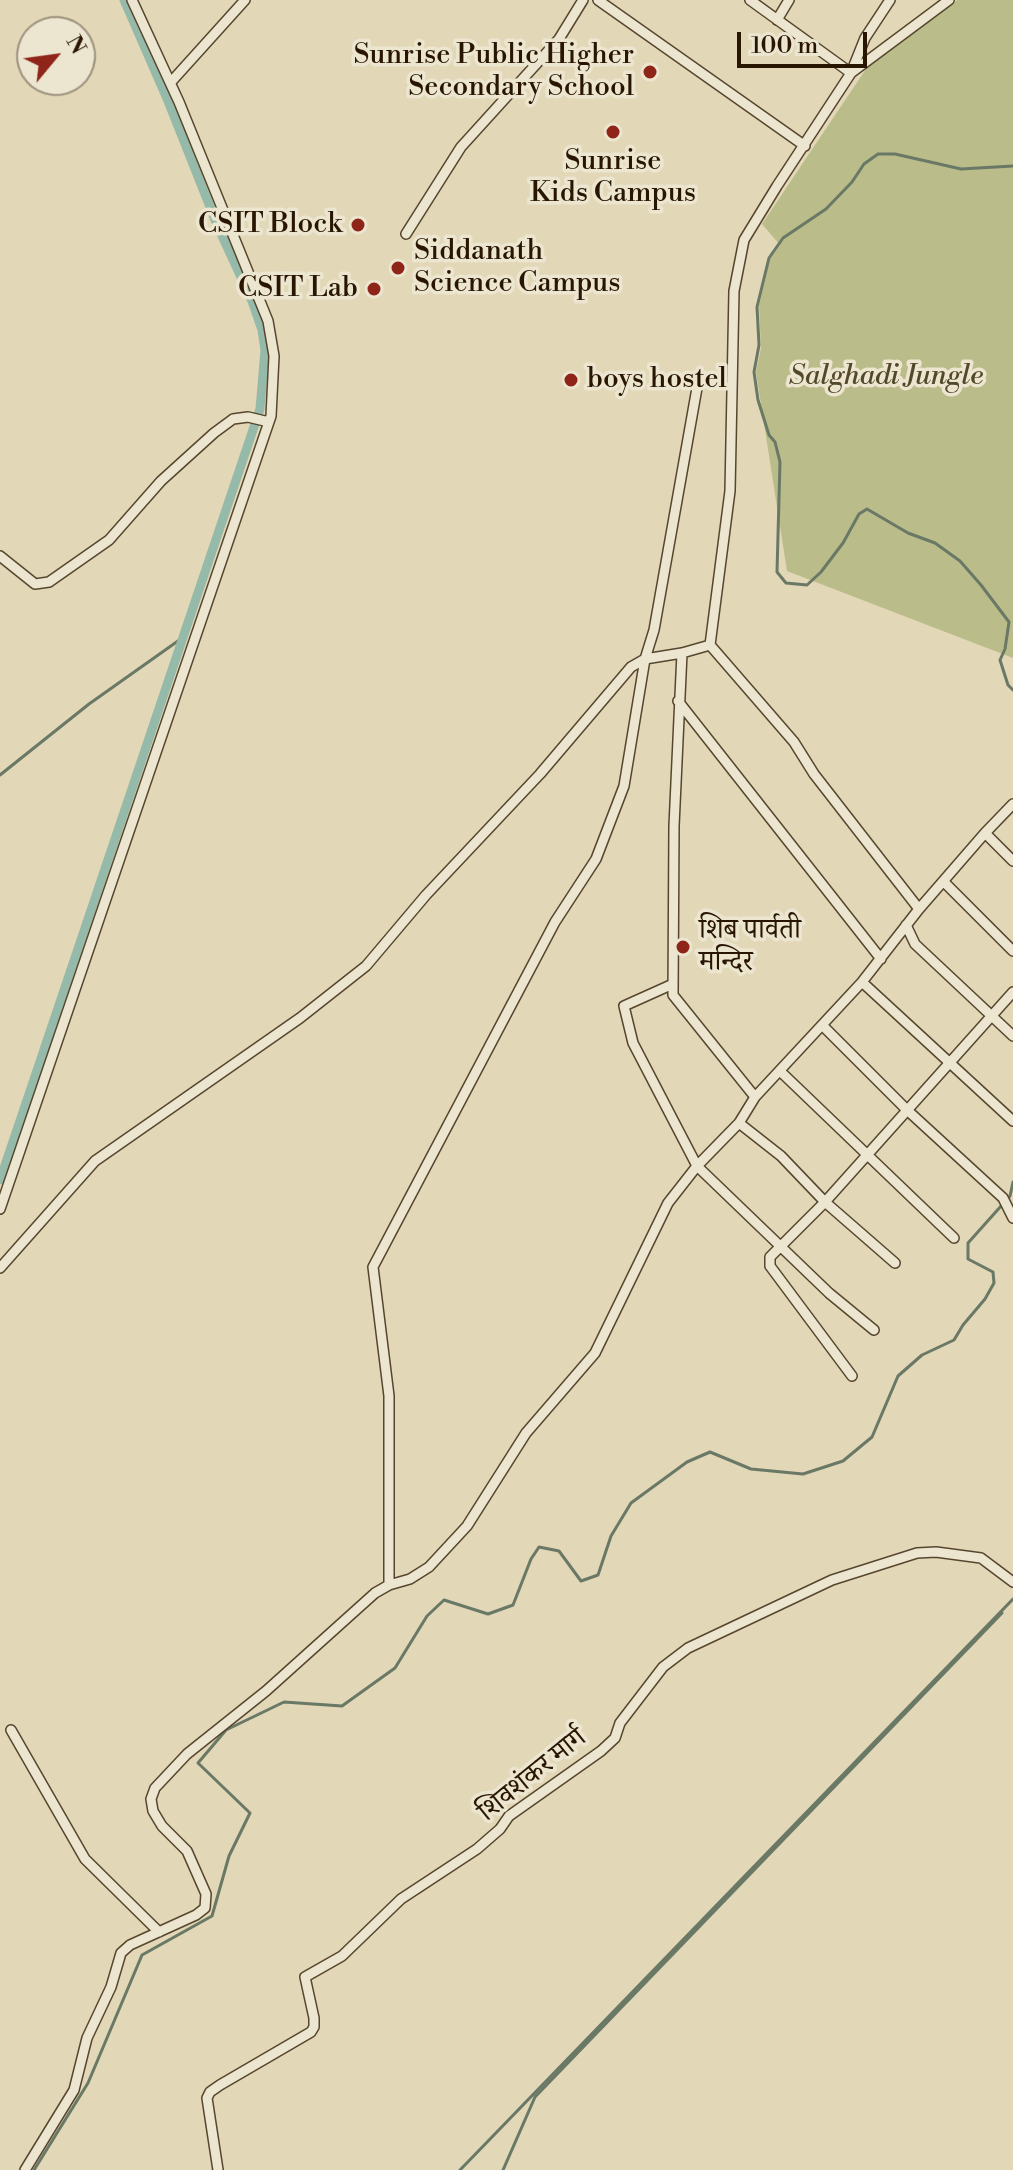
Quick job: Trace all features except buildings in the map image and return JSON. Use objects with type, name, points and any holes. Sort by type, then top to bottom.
[{"type":"street","points":[[0,1209],[262,420],[274,356],[268,321],[171,82],[132,0]]},
{"type":"street","points":[[171,82],[245,0]]},
{"type":"street","points":[[406,234],[461,147],[559,39],[583,0]]},
{"type":"street","points":[[598,0],[805,146]]},
{"type":"street","points":[[750,0],[851,73]]},
{"type":"street","points":[[777,20],[789,0]]},
{"type":"street","points":[[890,0],[865,38],[851,73],[744,240],[734,291],[730,491],[710,645],[794,742],[814,774],[919,909]]},
{"type":"street","points":[[851,73],[949,0]]},
{"type":"street","points":[[389,1585],[389,1396],[373,1267],[555,922],[596,859],[624,786],[697,388]]},
{"type":"street","points":[[0,556],[35,584],[49,582],[109,540],[161,481],[214,433],[233,419],[262,420]]},
{"type":"street","points":[[0,1268],[95,1161],[300,1018],[366,966],[426,895],[540,774],[631,667],[645,659],[710,645]]},
{"type":"street","points":[[682,653],[678,701],[673,995],[755,1097]]},
{"type":"street","points":[[678,701],[881,959]]},
{"type":"street","points":[[25,2170],[74,2090],[87,2038],[111,1987],[121,1953],[130,1945],[205,1908],[206,1894],[200,1875],[187,1851],[162,1826],[153,1811],[151,1799],[155,1788],[187,1754],[266,1691],[375,1593],[410,1579],[429,1567],[467,1526],[526,1433],[595,1353],[668,1203],[697,1166],[739,1123],[755,1097],[862,982],[919,909],[1013,804]]},
{"type":"street","points":[[985,833],[1013,861]]},
{"type":"street","points":[[944,882],[1013,951]]},
{"type":"street","points":[[906,925],[915,944],[1013,1036]]},
{"type":"street","points":[[862,982],[1013,1121]]},
{"type":"street","points":[[673,984],[624,1006],[633,1043],[697,1166],[829,1293],[874,1330]]},
{"type":"street","points":[[852,1376],[770,1266],[770,1257],[825,1202],[1013,992]]},
{"type":"street","points":[[823,1026],[906,1109],[1008,1202],[1013,1218]]},
{"type":"street","points":[[781,1072],[954,1238]]},
{"type":"street","points":[[739,1123],[781,1156],[825,1202],[895,1263]]},
{"type":"street","name":"शिवशंकर मार्ग","points":[[218,2170],[207,2098],[210,2092],[311,2032],[314,2018],[305,1977],[342,1956],[401,1899],[477,1849],[500,1829],[509,1816],[601,1751],[615,1738],[620,1723],[651,1681],[675,1657],[766,1609],[832,1580],[917,1553],[936,1552],[981,1558],[1013,1582]]},
{"type":"street","points":[[11,1730],[85,1859],[159,1932]]},
{"type":"green space","name":"Salghadi Jungle","points":[[957,0],[1013,0],[1013,658],[787,571],[756,372],[761,348],[759,306],[770,258],[780,245],[762,224],[868,66]]},
{"type":"waterway","points":[[0,1180],[260,409],[265,350],[262,330],[124,0]]},
{"type":"waterway","points":[[1013,166],[961,169],[895,154],[878,154],[864,164],[852,182],[826,209],[783,238],[769,258],[757,307],[759,345],[754,372],[758,400],[780,462],[777,572],[786,583],[807,585],[843,543],[859,514],[867,509],[908,533],[935,543],[960,561],[981,585],[1009,622],[1000,660],[1008,685],[1013,690]]},
{"type":"waterway","points":[[0,775],[89,704],[185,636]]},
{"type":"waterway","points":[[34,2170],[88,2083],[142,1955],[212,1916],[229,1856],[250,1813],[198,1763],[226,1730],[284,1702],[342,1706],[395,1668],[427,1616],[444,1600],[488,1614],[513,1605],[539,1547],[559,1551],[581,1581],[598,1575],[611,1536],[631,1503],[687,1462],[710,1452],[751,1469],[803,1474],[843,1461],[872,1437],[898,1376],[922,1355],[954,1340],[985,1299],[994,1283],[993,1272],[968,1259],[968,1243],[1010,1196],[1013,1182]]},
{"type":"waterway","points":[[460,2170],[1013,1599]]},
{"type":"waterway","points":[[503,2170],[535,2097],[1002,1613]]},
{"type":"place","name":"Sunrise Public Higher Secondary School","points":[[650,72]]},
{"type":"place","name":"Sunrise Kids Campus","points":[[613,132]]},
{"type":"place","name":"CSIT Block","points":[[358,225]]},
{"type":"place","name":"Siddanath Science Campus","points":[[398,268]]},
{"type":"place","name":"CSIT Lab","points":[[374,289]]},
{"type":"place","name":"boys hostel","points":[[571,380]]},
{"type":"place","name":"शिब पार्वती मन्दिर","points":[[683,947]]}]
